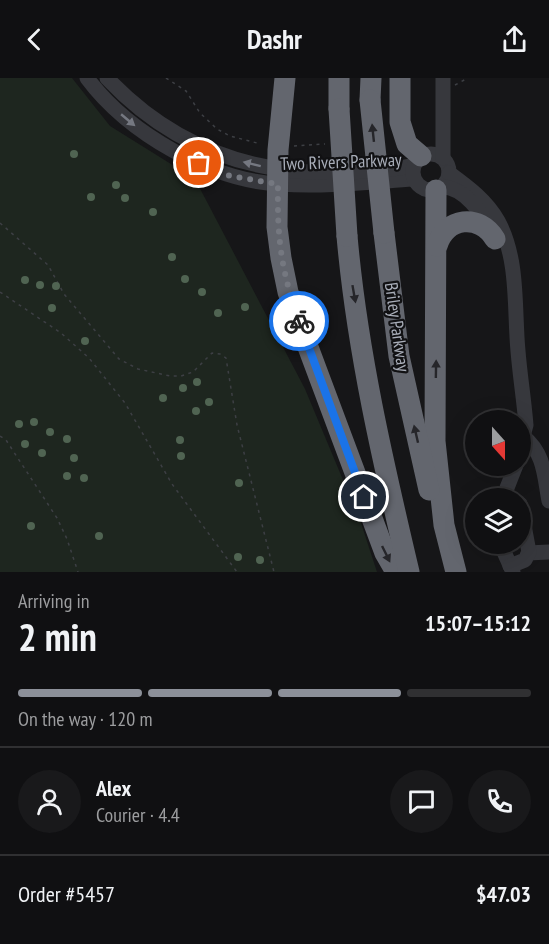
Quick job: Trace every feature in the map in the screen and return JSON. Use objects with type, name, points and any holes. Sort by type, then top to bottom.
[{"type":"highway","points":[[285,78],[278,150],[277,227],[280,258],[288,292],[371,517],[385,553],[396,572]]},
{"type":"highway","name":"Briley Parkway","points":[[339,78],[346,236],[350,268],[380,452],[409,572]]},
{"type":"highway","name":"Briley Parkway","points":[[371,78],[370,100],[399,356],[437,527],[450,572]]},
{"type":"highway","points":[[400,78],[400,122],[407,144],[424,162]]},
{"type":"highway","points":[[439,189],[436,246],[435,441],[444,525],[456,572]]},
{"type":"highway","points":[[436,246],[448,228],[465,221],[483,226],[495,239]]},
{"type":"street","name":"Two Rivers Parkway","points":[[87,78],[114,108],[140,130],[169,148],[230,176],[278,177],[399,169],[424,162]]},
{"type":"street","name":"Two Rivers Parkway","points":[[107,78],[124,97],[149,118],[176,135],[205,149],[278,177]]},
{"type":"street","points":[[448,82],[439,134],[424,162],[418,186],[424,190],[450,187],[468,200],[484,218],[495,239],[501,262],[514,410]]},
{"type":"street","points":[[424,162],[448,167],[447,182],[439,189]]},
{"type":"street","points":[[449,173],[472,189],[486,203],[497,219],[508,243],[525,410]]},
{"type":"street","points":[[531,443],[541,458],[549,501]]},
{"type":"street","points":[[531,553],[549,552]]},
{"type":"street","points":[[505,554],[512,569],[525,560],[528,554]]},
{"type":"path","points":[[166,78],[186,91],[200,113],[217,129],[230,136],[261,144]]},
{"type":"path","points":[[448,82],[468,78]]},
{"type":"path","points":[[0,223],[48,265],[64,294],[119,359],[132,366],[181,376],[194,372],[212,353],[224,356],[229,368],[237,425],[274,572]]},
{"type":"path","points":[[0,292],[76,345],[104,376],[125,403],[180,496],[237,572]]},
{"type":"path","points":[[0,436],[6,440],[52,508],[67,539],[78,572]]},
{"type":"shaded area","points":[[0,78],[72,78],[110,126],[195,179],[305,389],[361,523],[377,572],[0,572]]},
{"type":"way so far","points":[[199,163],[230,176],[278,184],[277,227],[280,258],[288,292],[299,321]]},
{"type":"route","points":[[299,321],[364,497]]}]
